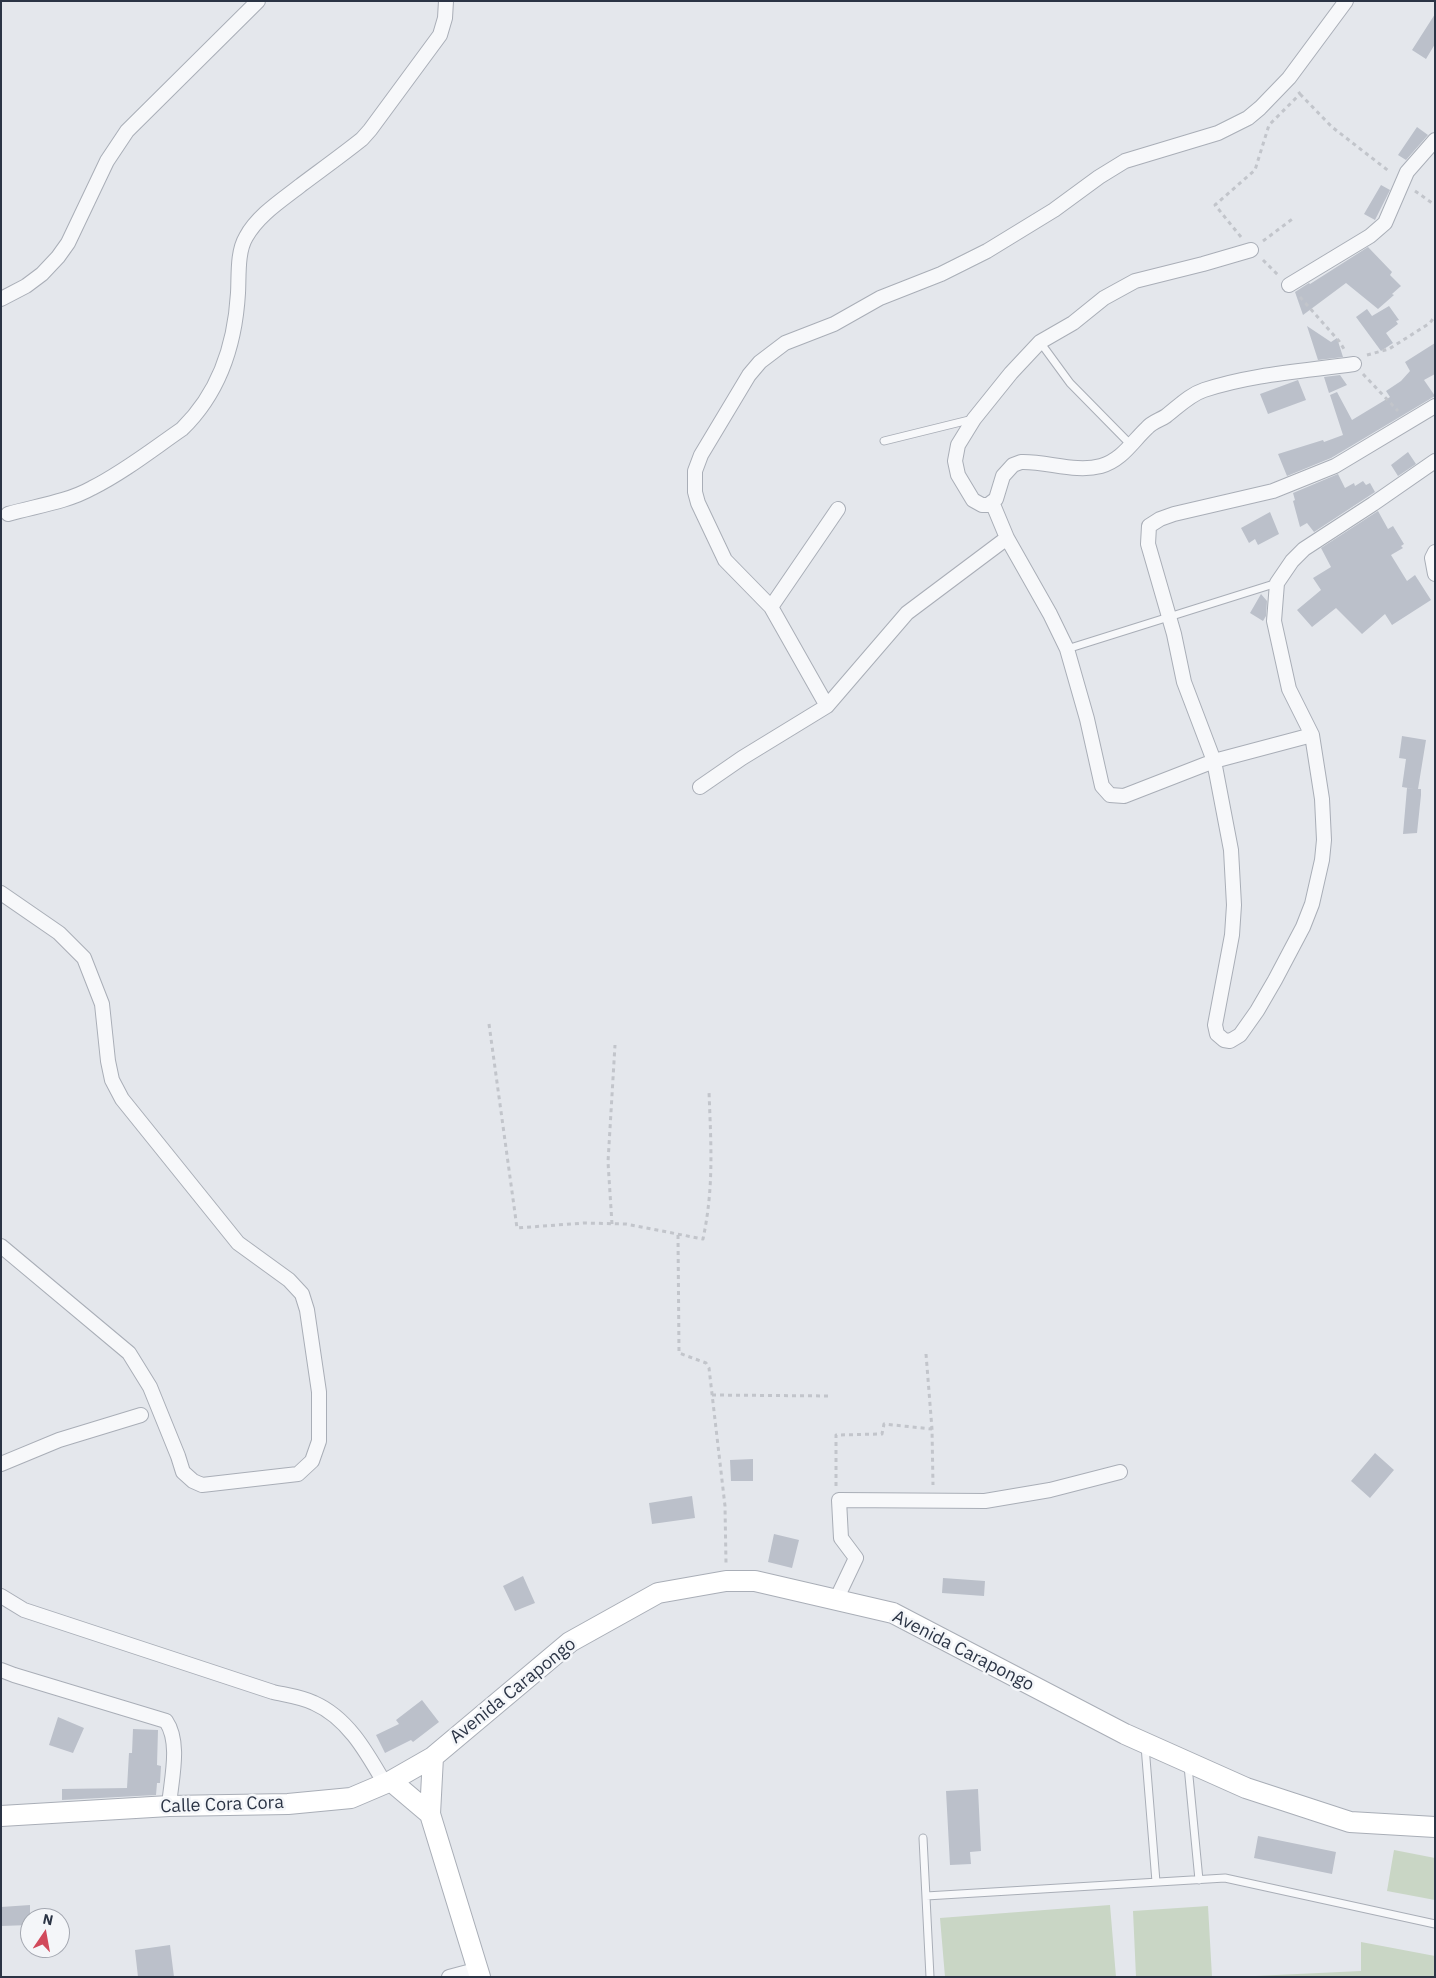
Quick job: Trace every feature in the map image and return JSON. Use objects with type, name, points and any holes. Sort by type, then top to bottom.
[{"type":"street","points":[[1,299],[26,286],[42,274],[58,257],[68,243],[107,161],[127,131],[258,1]]},
{"type":"street","points":[[8,514],[74,496],[92,489],[182,430],[191,420],[208,399],[224,365],[236,323],[241,253],[245,238],[256,223],[275,205],[362,139],[370,130],[440,35],[446,1]]},
{"type":"street","points":[[827,706],[771,607],[725,560],[698,503],[694,480],[698,463],[739,389],[760,362],[785,343],[834,324],[880,298],[941,274],[987,251],[1054,210],[1099,177],[1125,161],[1218,133],[1234,126],[1260,108],[1288,78],[1346,1]]},
{"type":"street","points":[[1290,284],[1370,236],[1385,223],[1407,172],[1435,140]]},
{"type":"street","points":[[1251,250],[1135,281],[1104,298],[1090,312],[1040,342],[1010,373],[974,419],[958,445],[956,468],[973,500],[982,505],[992,502],[999,494],[1003,476],[1014,465],[1030,462],[1091,468],[1101,466],[1118,458],[1149,426],[1166,416],[1180,403],[1203,391],[1247,380],[1354,364]]},
{"type":"street","points":[[1435,406],[1335,466],[1273,491],[1174,514],[1160,519],[1149,526],[1148,544],[1169,615],[1184,682],[1214,761],[1231,850],[1234,905],[1232,935],[1215,1030],[1220,1038],[1230,1041],[1240,1035],[1276,980],[1303,927],[1316,888],[1322,860],[1324,819],[1312,735],[1289,689],[1274,621],[1276,583],[1292,561],[1304,549],[1435,461]]},
{"type":"street","points":[[992,502],[1007,538],[1050,614],[1067,649],[1087,719],[1102,786],[1105,791],[1115,796],[1124,796],[1214,761],[1312,735]]},
{"type":"street","points":[[771,607],[838,509]]},
{"type":"street","points":[[700,787],[742,758],[827,706],[907,613],[1007,538]]},
{"type":"street","points":[[1435,552],[1432,558],[1435,574]]},
{"type":"street","points":[[1,893],[59,933],[84,958],[102,1004],[112,1080],[122,1099],[238,1243],[289,1280],[302,1294],[307,1310],[319,1392],[319,1441],[312,1461],[298,1474],[202,1485],[193,1481],[182,1472],[178,1456],[150,1387],[129,1352],[1,1246]]},
{"type":"street","points":[[1,1464],[59,1440],[141,1415]]},
{"type":"street","points":[[836,1600],[856,1558],[841,1538],[839,1500],[985,1500],[1050,1490],[1120,1472]]},
{"type":"street","name":"Avenida Carapongo","points":[[433,1758],[570,1642],[658,1593],[726,1581],[755,1581],[893,1613],[1145,1743],[1246,1788],[1350,1822],[1435,1827]]},
{"type":"street","points":[[1,1596],[24,1610],[273,1692],[313,1702],[334,1715],[360,1744],[388,1782],[430,1814]]},
{"type":"street","points":[[1,1670],[166,1721],[174,1743],[169,1806]]},
{"type":"street","points":[[433,1758],[430,1814],[479,1973],[449,1977]]},
{"type":"street","name":"Calle Cora Cora","points":[[1,1816],[169,1806],[326,1802],[351,1798],[388,1782],[433,1758]]},
{"type":"lane","points":[[1040,342],[1070,383],[1131,445]]},
{"type":"lane","points":[[884,441],[974,419]]},
{"type":"lane","points":[[1067,649],[1169,615],[1276,583]]},
{"type":"lane","points":[[1145,1743],[1156,1882]]},
{"type":"lane","points":[[1187,1762],[1199,1880]]},
{"type":"lane","points":[[923,1838],[930,1977]]},
{"type":"lane","points":[[926,1896],[1225,1878],[1435,1924]]},
{"type":"path","points":[[1288,78],[1300,94],[1332,126],[1402,181]]},
{"type":"path","points":[[1290,284],[1251,250],[1215,205],[1255,170],[1270,125],[1300,94]]},
{"type":"path","points":[[1415,191],[1435,205]]},
{"type":"path","points":[[1251,250],[1294,217]]},
{"type":"path","points":[[1305,304],[1339,341],[1344,350]]},
{"type":"path","points":[[1397,409],[1354,364],[1363,356],[1390,349],[1430,323],[1435,316]]},
{"type":"path","points":[[489,1024],[517,1228],[584,1223],[626,1224],[703,1239],[709,1209],[712,1170],[708,1092]]},
{"type":"path","points":[[612,1224],[608,1162],[616,1045]]},
{"type":"path","points":[[678,1235],[679,1353],[706,1363],[709,1368],[725,1506],[726,1566]]},
{"type":"path","points":[[926,1354],[932,1429],[933,1494]]},
{"type":"path","points":[[712,1395],[830,1396]]},
{"type":"path","points":[[836,1496],[836,1435],[882,1434],[884,1424],[932,1429]]},
{"type":"green space","points":[[1394,1850],[1435,1858],[1435,1900],[1387,1891]]},
{"type":"green space","points":[[1110,1905],[1116,1977],[945,1977],[940,1918]]},
{"type":"green space","points":[[1208,1906],[1212,1977],[1136,1977],[1133,1911]]},
{"type":"green space","points":[[1361,1942],[1435,1956],[1435,1977],[1234,1977],[1361,1971]]},
{"type":"building","points":[[1435,14],[1435,44],[1426,59],[1412,50]]},
{"type":"building","points":[[1417,127],[1428,135],[1406,160],[1398,155]]},
{"type":"building","points":[[1381,185],[1390,190],[1375,220],[1364,214]]},
{"type":"building","points":[[1368,247],[1392,272],[1390,275],[1401,286],[1392,294],[1394,295],[1378,309],[1346,283],[1303,315],[1295,292]]},
{"type":"building","points":[[1389,306],[1399,320],[1396,321],[1398,324],[1386,333],[1393,343],[1381,351],[1356,317],[1367,309],[1372,316]]},
{"type":"building","points":[[1307,326],[1331,342],[1337,338],[1343,357],[1318,360]]},
{"type":"building","points":[[1435,343],[1435,374],[1424,380],[1435,396],[1331,458],[1287,476],[1278,454],[1343,435],[1330,395],[1337,392],[1352,420],[1390,397],[1386,391],[1401,381],[1410,371],[1405,362]]},
{"type":"building","points":[[1340,375],[1347,385],[1329,393],[1324,377]]},
{"type":"building","points":[[1298,380],[1306,400],[1268,414],[1260,394]]},
{"type":"building","points":[[1408,452],[1416,464],[1398,476],[1391,465]]},
{"type":"building","points":[[1338,474],[1345,488],[1354,483],[1355,486],[1363,481],[1366,485],[1370,483],[1375,492],[1314,532],[1307,523],[1300,527],[1293,501],[1295,500],[1293,493]]},
{"type":"building","points":[[1378,511],[1388,529],[1393,526],[1404,544],[1401,546],[1403,548],[1391,555],[1407,581],[1415,575],[1431,600],[1392,625],[1385,614],[1362,634],[1336,608],[1312,627],[1297,610],[1321,590],[1313,578],[1331,567],[1321,548]]},
{"type":"building","points":[[1270,512],[1279,534],[1258,545],[1255,539],[1249,543],[1241,528]]},
{"type":"building","points":[[1261,594],[1267,601],[1266,616],[1263,621],[1250,613]]},
{"type":"building","points":[[1402,736],[1426,740],[1418,789],[1421,789],[1421,795],[1417,833],[1403,834],[1407,788],[1414,789],[1402,787],[1406,759],[1399,758]]},
{"type":"building","points":[[1375,1453],[1394,1470],[1370,1498],[1351,1481]]},
{"type":"building","points":[[753,1459],[753,1481],[731,1481],[730,1460]]},
{"type":"building","points":[[692,1496],[695,1518],[652,1524],[649,1503]]},
{"type":"building","points":[[774,1534],[799,1540],[792,1568],[768,1562]]},
{"type":"building","points":[[523,1576],[535,1603],[515,1611],[503,1586]]},
{"type":"building","points":[[943,1578],[985,1581],[984,1596],[942,1593]]},
{"type":"building","points":[[422,1700],[439,1722],[413,1742],[411,1740],[385,1753],[376,1735],[399,1724],[396,1720]]},
{"type":"building","points":[[58,1717],[84,1728],[73,1753],[49,1745]]},
{"type":"building","points":[[133,1729],[158,1730],[157,1765],[161,1766],[160,1783],[157,1783],[156,1795],[62,1800],[62,1789],[127,1788],[129,1753],[132,1753]]},
{"type":"building","points":[[978,1789],[981,1851],[970,1852],[971,1864],[950,1865],[946,1791]]},
{"type":"building","points":[[1258,1836],[1336,1852],[1332,1874],[1254,1858]]},
{"type":"building","points":[[30,1905],[30,1908],[20,1908],[20,1925],[1,1926],[1,1907]]},
{"type":"building","points":[[170,1945],[174,1977],[138,1977],[135,1950]]}]
